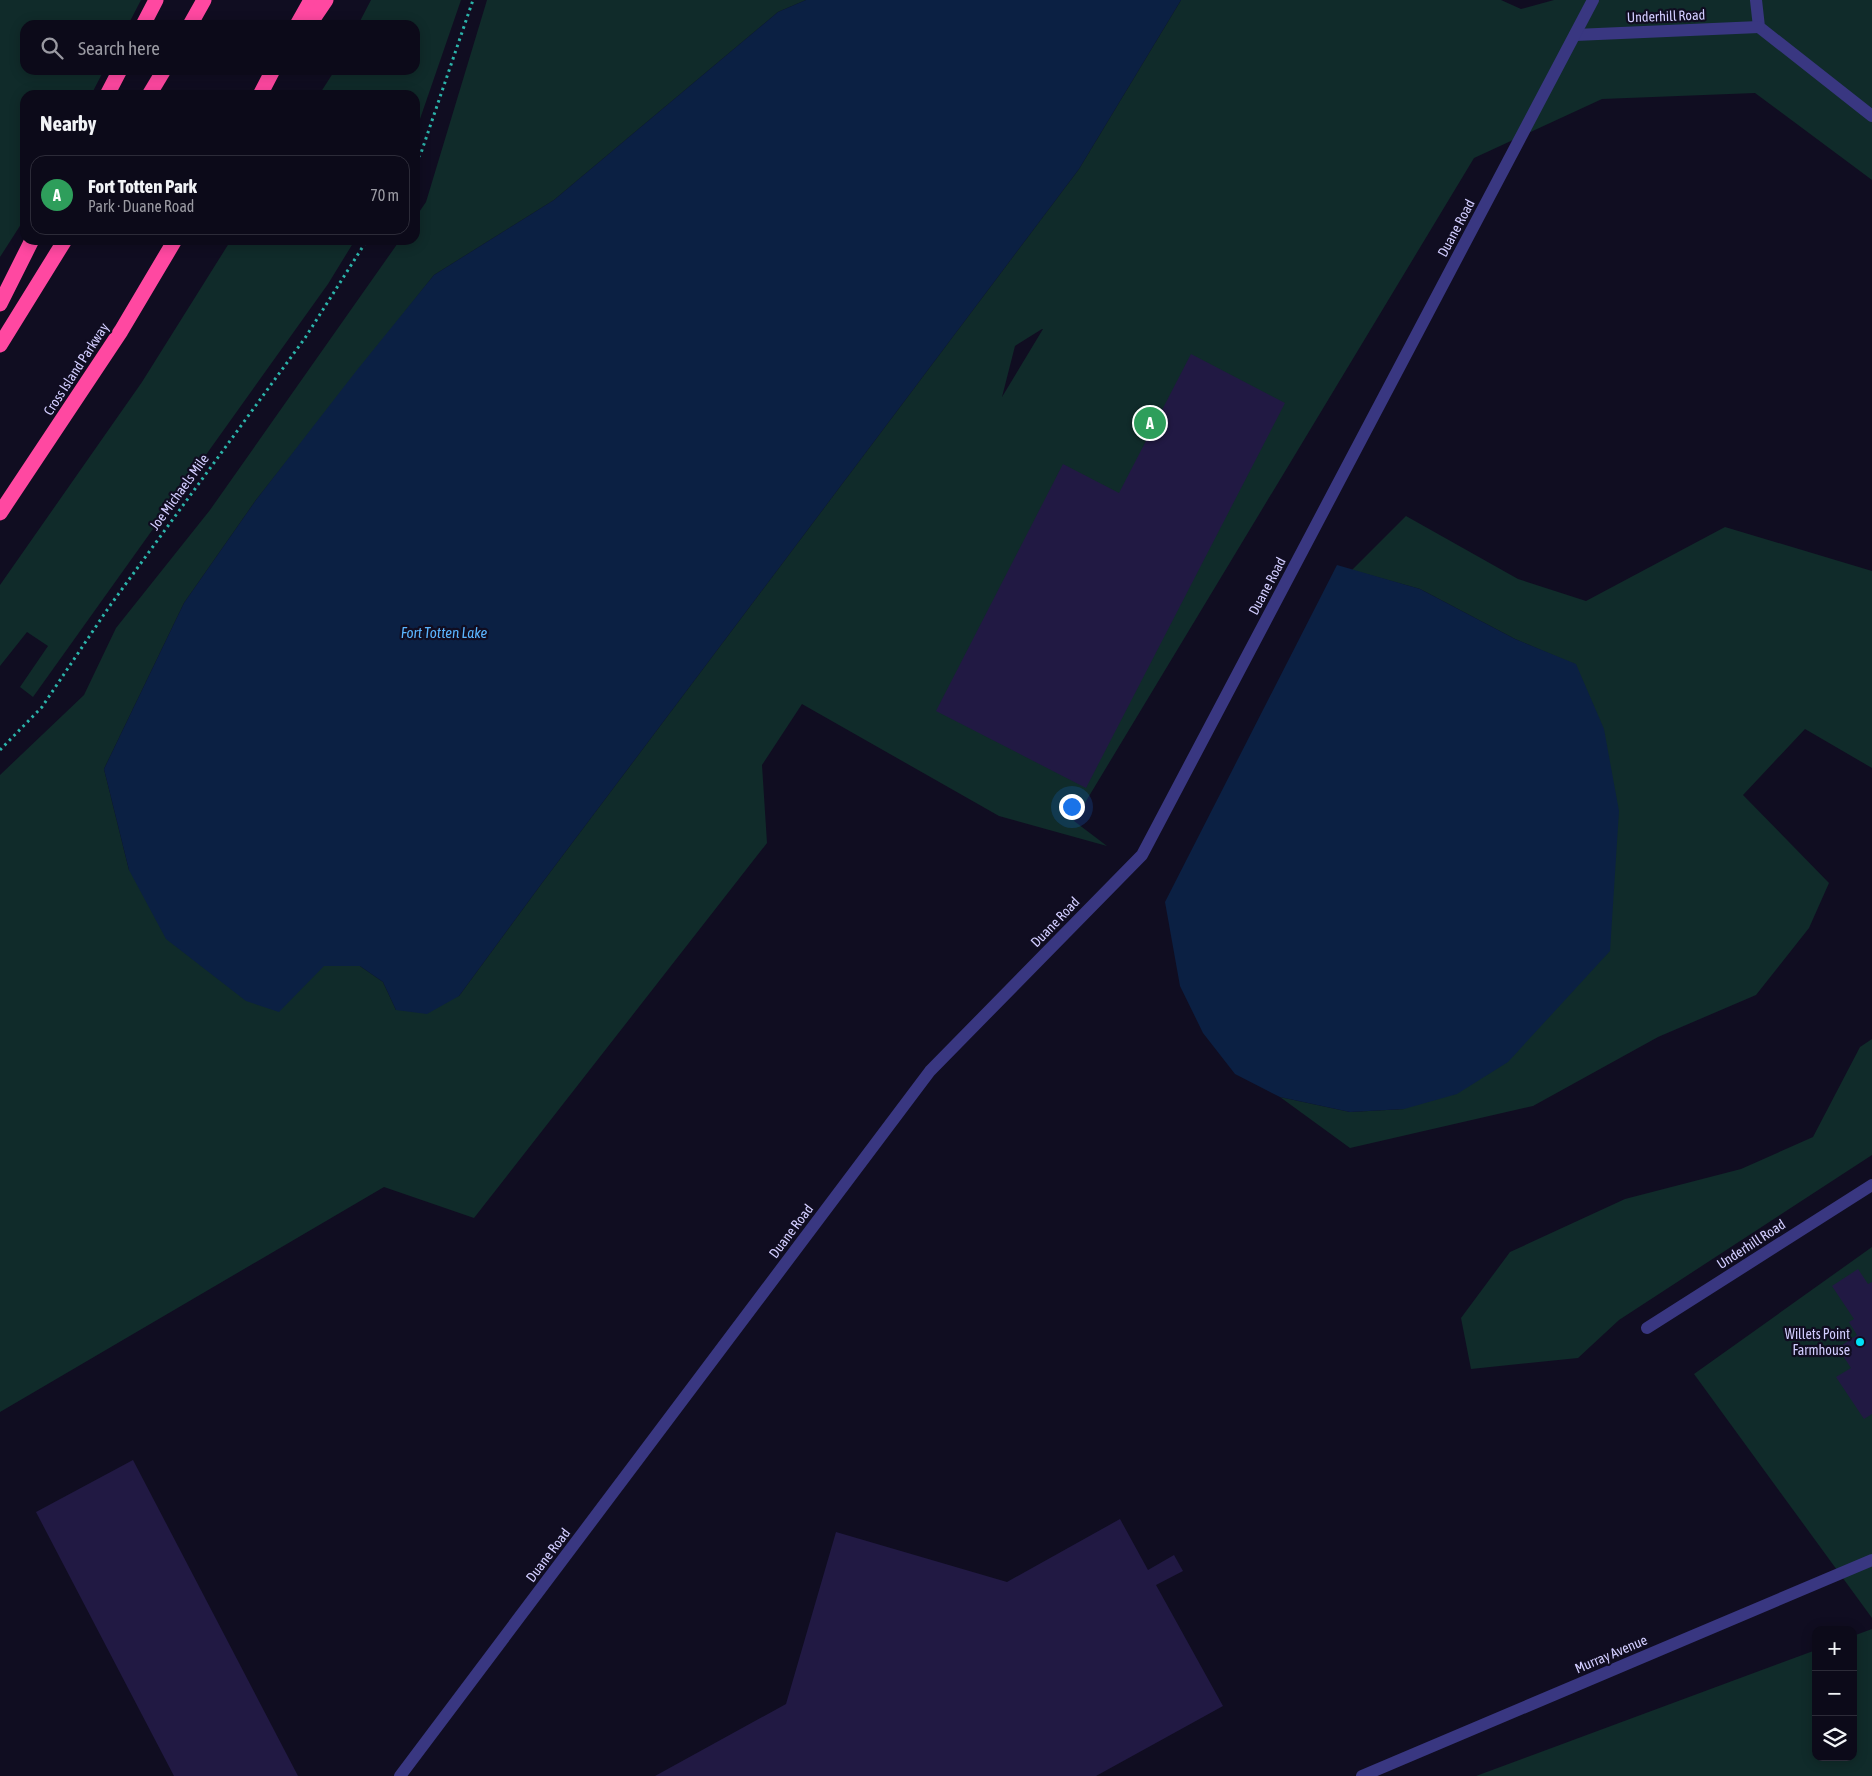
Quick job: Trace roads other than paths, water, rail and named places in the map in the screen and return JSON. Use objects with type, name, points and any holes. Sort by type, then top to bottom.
[{"type":"highway","points":[[146,20],[156,0]]},
{"type":"highway","points":[[193,20],[204,0]]},
{"type":"highway","points":[[301,20],[311,0]]},
{"type":"highway","points":[[312,20],[326,0]]},
{"type":"highway","points":[[110,90],[117,75]]},
{"type":"highway","points":[[152,90],[161,75]]},
{"type":"highway","points":[[263,90],[272,75]]},
{"type":"highway","points":[[0,304],[30,245]]},
{"type":"highway","points":[[0,345],[62,245]]},
{"type":"highway","name":"Cross Island Parkway","points":[[0,513],[121,331],[172,245]]},
{"type":"street","name":"Duane Road","points":[[400,1776],[930,1072],[1142,854],[1593,0]]},
{"type":"street","points":[[1756,0],[1759,27],[1872,116]]},
{"type":"street","name":"Underhill Road","points":[[1575,35],[1759,27]]},
{"type":"street","name":"Underhill Road","points":[[1647,1328],[1872,1185]]},
{"type":"street","name":"Murray Avenue","points":[[1362,1776],[1872,1560]]},
{"type":"water","name":"Fort Totten Lake","points":[[806,0],[1181,0],[1079,169],[459,996],[427,1014],[396,1010],[383,982],[360,966],[324,966],[279,1012],[246,1001],[166,939],[129,870],[104,769],[184,603],[256,500],[434,275],[554,200],[778,12]]},
{"type":"water","points":[[1337,565],[1420,589],[1515,639],[1576,664],[1604,729],[1619,811],[1610,951],[1508,1062],[1457,1094],[1404,1109],[1350,1112],[1280,1097],[1235,1074],[1203,1033],[1180,986],[1165,902]]},
{"type":"place","name":"Fort Totten Park","points":[[1150,423]]},
{"type":"place","name":"Willets Point Farmhouse","points":[[1860,1342]]}]
